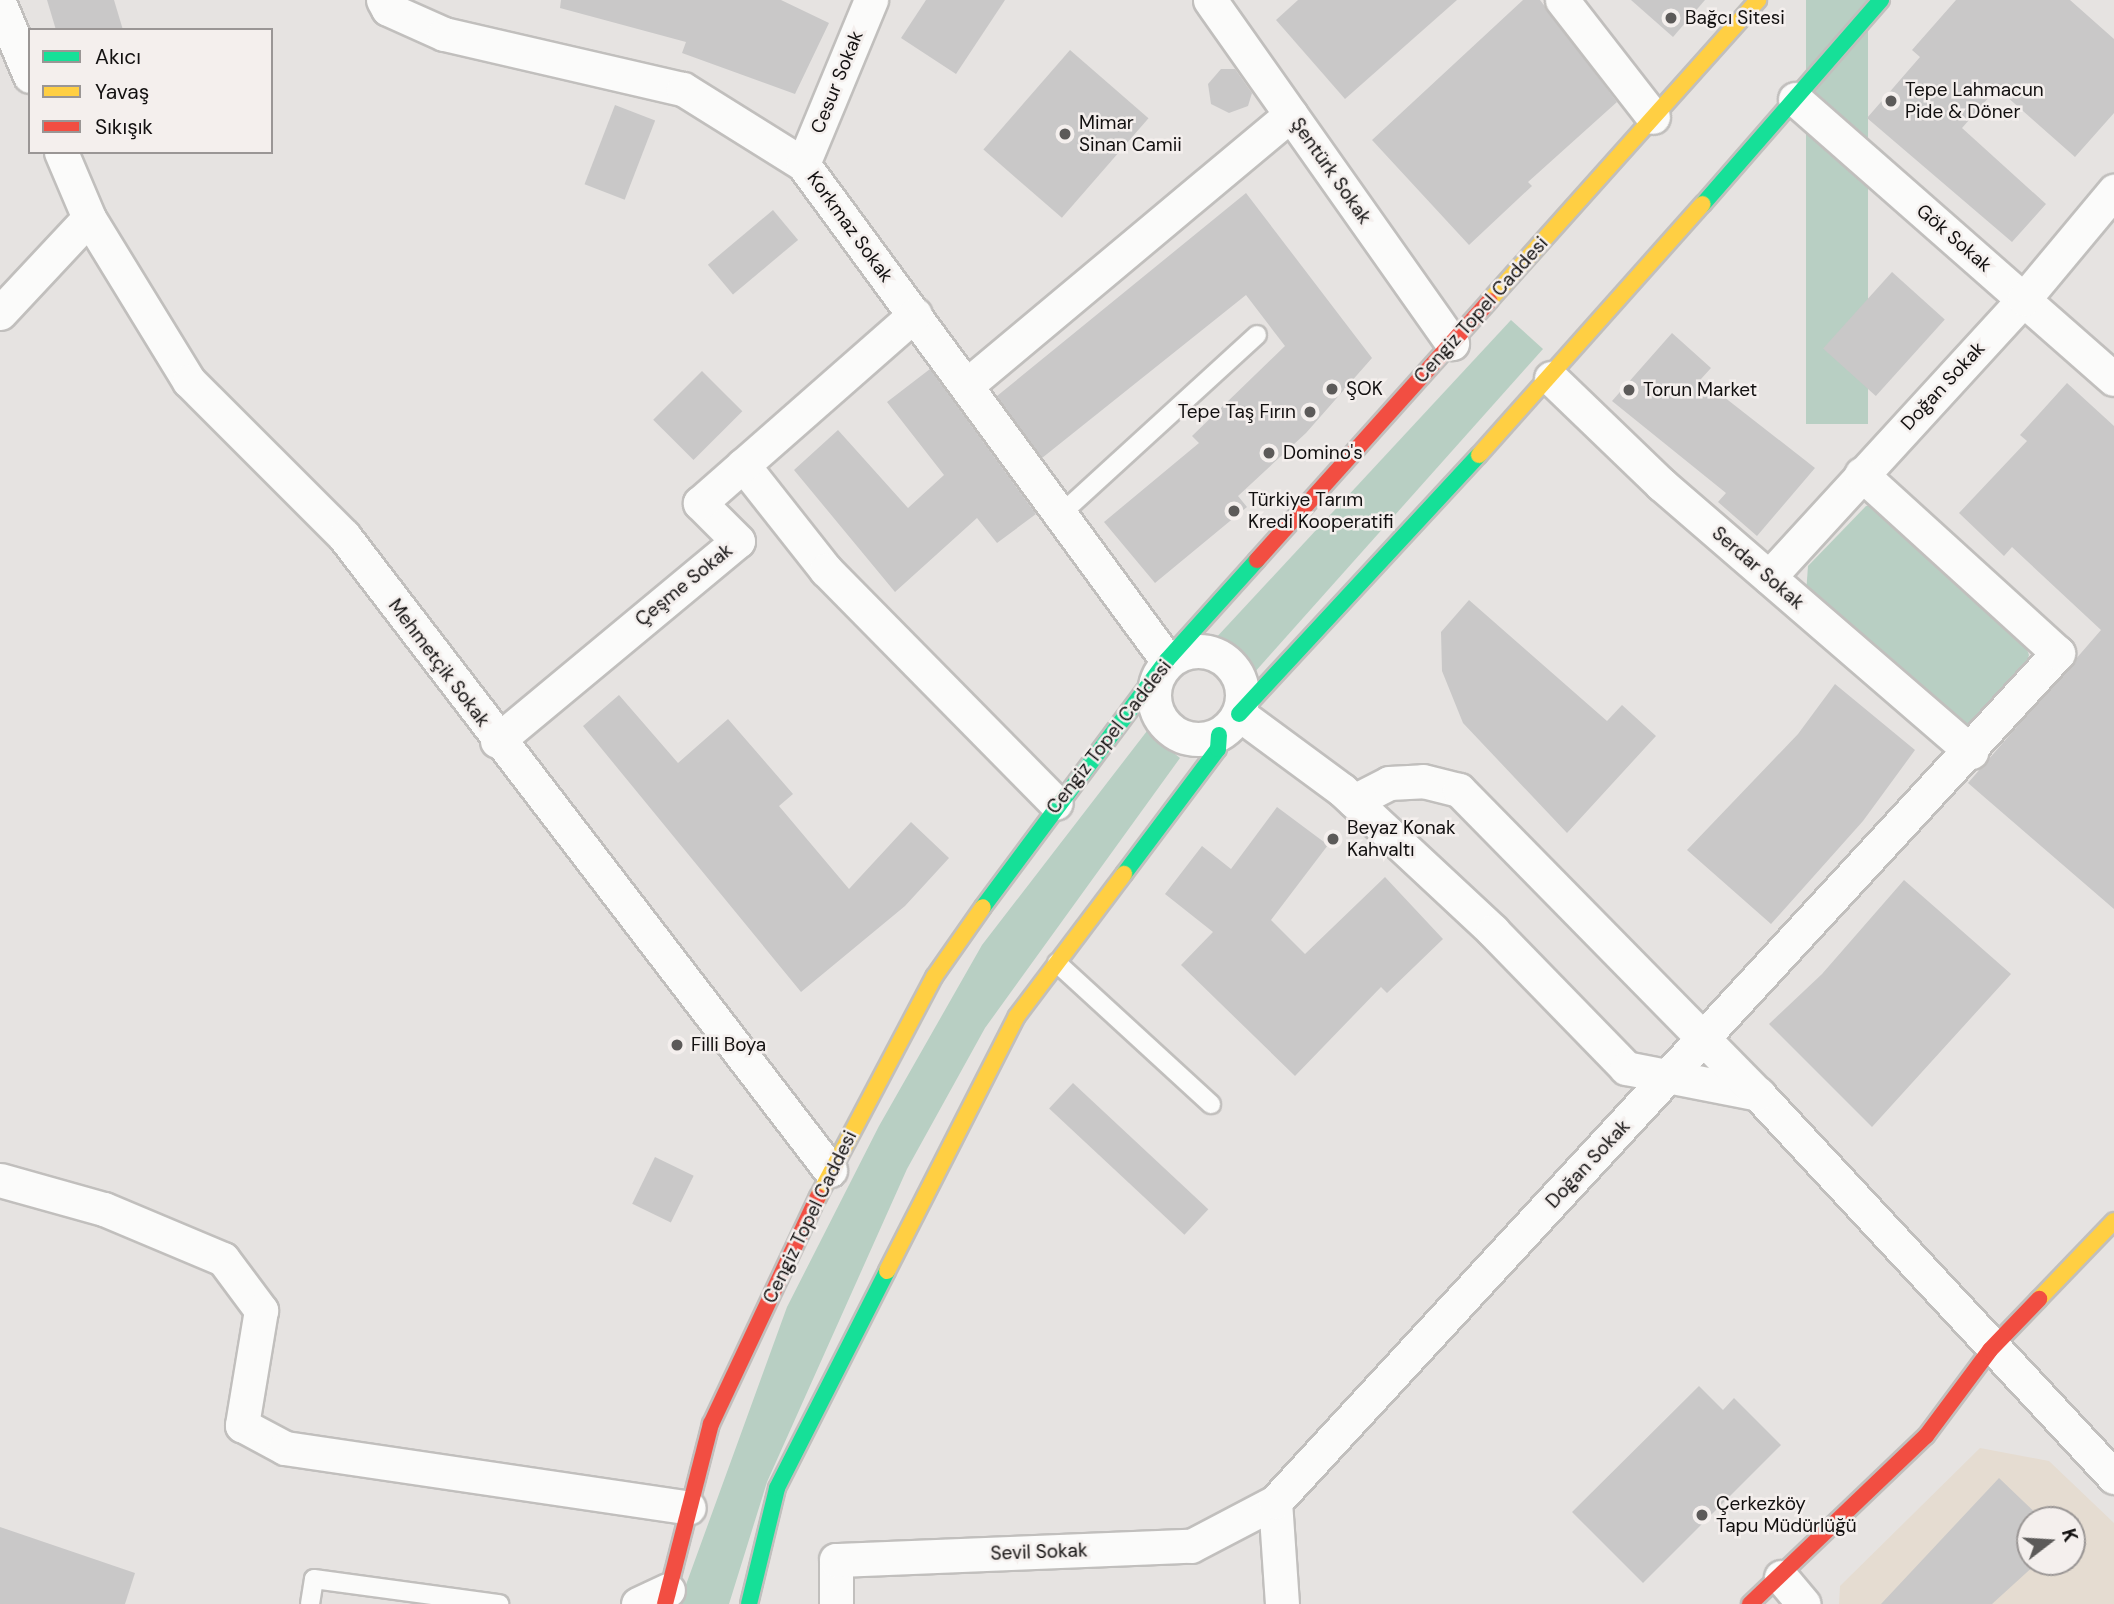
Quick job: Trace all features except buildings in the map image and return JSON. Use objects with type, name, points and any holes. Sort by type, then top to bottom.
[{"type":"main road","name":"Cengiz Topel Caddesi","points":[[666,1597],[711,1424],[830,1170],[934,977],[1056,803],[1167,660],[1758,0]]},
{"type":"main road","points":[[749,1604],[777,1489],[1017,1016],[1218,748],[1229,724],[1551,378],[1881,0]]},
{"type":"main road","points":[[1750,1604],[1926,1436],[1990,1350],[2114,1221]]},
{"type":"street","name":"Korkmaz Sokak","points":[[383,0],[388,9],[444,34],[683,89],[803,164],[1062,513],[1167,660]]},
{"type":"street","name":"Cesur Sokak","points":[[803,164],[871,0]]},
{"type":"street","name":"Şentürk Sokak","points":[[1210,0],[1452,343]]},
{"type":"street","points":[[1562,0],[1653,117]]},
{"type":"street","points":[[0,5],[28,71]]},
{"type":"street","name":"Gök Sokak","points":[[1794,99],[2114,379]]},
{"type":"street","points":[[967,385],[1291,114]]},
{"type":"street","name":"Mehmetçik Sokak","points":[[62,154],[89,218],[188,381],[344,536],[498,741],[830,1170]]},
{"type":"street","name":"Doğan Sokak","points":[[1769,577],[2024,299],[2114,191]]},
{"type":"street","points":[[0,313],[89,218]]},
{"type":"street","name":"Çeşme Sokak","points":[[498,741],[738,541],[699,503],[915,314]]},
{"type":"street","name":"Serdar Sokak","points":[[1551,378],[1661,485],[1971,752]]},
{"type":"street","points":[[743,465],[826,570],[1056,803]]},
{"type":"street","name":"Doğan Sokak","points":[[1275,1502],[1971,752],[2058,653],[1861,474]]},
{"type":"street","points":[[1199,651],[1226,660],[1242,685],[1229,724],[1191,739],[1166,726],[1154,699],[1167,660],[1199,651]]},
{"type":"street","points":[[1229,724],[1354,801],[1493,931],[1626,1068],[1758,1094]]},
{"type":"street","points":[[1354,801],[1389,783],[1423,781],[1458,790],[1758,1094],[1990,1350],[2114,1477]]},
{"type":"street","points":[[0,1181],[104,1209],[223,1259],[261,1310],[242,1425],[285,1448],[690,1508]]},
{"type":"street","points":[[1275,1502],[1282,1604]]},
{"type":"street","name":"Sevil Sokak","points":[[836,1604],[836,1560],[1191,1546],[1275,1502]]},
{"type":"street","points":[[1781,1577],[1804,1604]]},
{"type":"street","points":[[638,1604],[666,1597]]},
{"type":"lane","points":[[1062,513],[1257,335]]},
{"type":"lane","points":[[1057,963],[1212,1104]]},
{"type":"lane","points":[[310,1604],[314,1579],[499,1604]]},
{"type":"shaded area","points":[[1980,1448],[2049,1461],[2114,1523],[2114,1604],[1839,1604],[1840,1586]]},
{"type":"green space","points":[[1806,0],[1868,0],[1868,424],[1806,424]]},
{"type":"green space","points":[[1511,320],[1543,349],[1254,673],[1214,640]]},
{"type":"green space","points":[[1874,505],[2023,638],[2029,655],[2026,664],[1971,729],[1958,728],[1806,594],[1808,566],[1866,506]]},
{"type":"green space","points":[[1147,731],[1180,758],[985,1028],[907,1169],[767,1482],[729,1604],[679,1604],[787,1307],[879,1126],[982,945]]},
{"type":"traffic: fast","points":[[1703,204],[1881,0]]},
{"type":"traffic: fast","points":[[1239,714],[1479,455]]},
{"type":"traffic: fast","points":[[983,907],[1167,660],[1257,560]]},
{"type":"traffic: fast","points":[[1124,874],[1218,749],[1219,735]]},
{"type":"traffic: fast","points":[[749,1604],[777,1488],[887,1271]]},
{"type":"traffic: slow","points":[[1489,301],[1758,0]]},
{"type":"traffic: slow","points":[[1479,455],[1703,204]]},
{"type":"traffic: slow","points":[[887,1271],[1017,1016],[1124,874]]},
{"type":"traffic: slow","points":[[818,1197],[934,977],[983,907]]},
{"type":"traffic: slow","points":[[2039,1299],[2114,1221]]},
{"type":"traffic: jam","points":[[1257,560],[1489,301]]},
{"type":"traffic: jam","points":[[665,1604],[711,1424],[818,1197]]},
{"type":"traffic: jam","points":[[1750,1604],[1926,1436],[1990,1350],[2039,1299]]},
{"type":"place","name":"Bağcı Sitesi","points":[[1671,18]]},
{"type":"place","name":"Tepe Lahmacun Pide & Döner","points":[[1891,101]]},
{"type":"place","name":"Mimar Sinan Camii","points":[[1065,134]]},
{"type":"place","name":"ŞOK","points":[[1332,389]]},
{"type":"place","name":"Torun Market","points":[[1629,390]]},
{"type":"place","name":"Tepe Taş Fırın","points":[[1310,412]]},
{"type":"place","name":"Domino's","points":[[1269,453]]},
{"type":"place","name":"Türkiye Tarım Kredi Kooperatifi","points":[[1234,511]]},
{"type":"place","name":"Beyaz Konak Kahvaltı","points":[[1333,839]]},
{"type":"place","name":"Filli Boya","points":[[677,1045]]},
{"type":"place","name":"Çerkezköy Tapu Müdürlüğü","points":[[1702,1515]]}]
